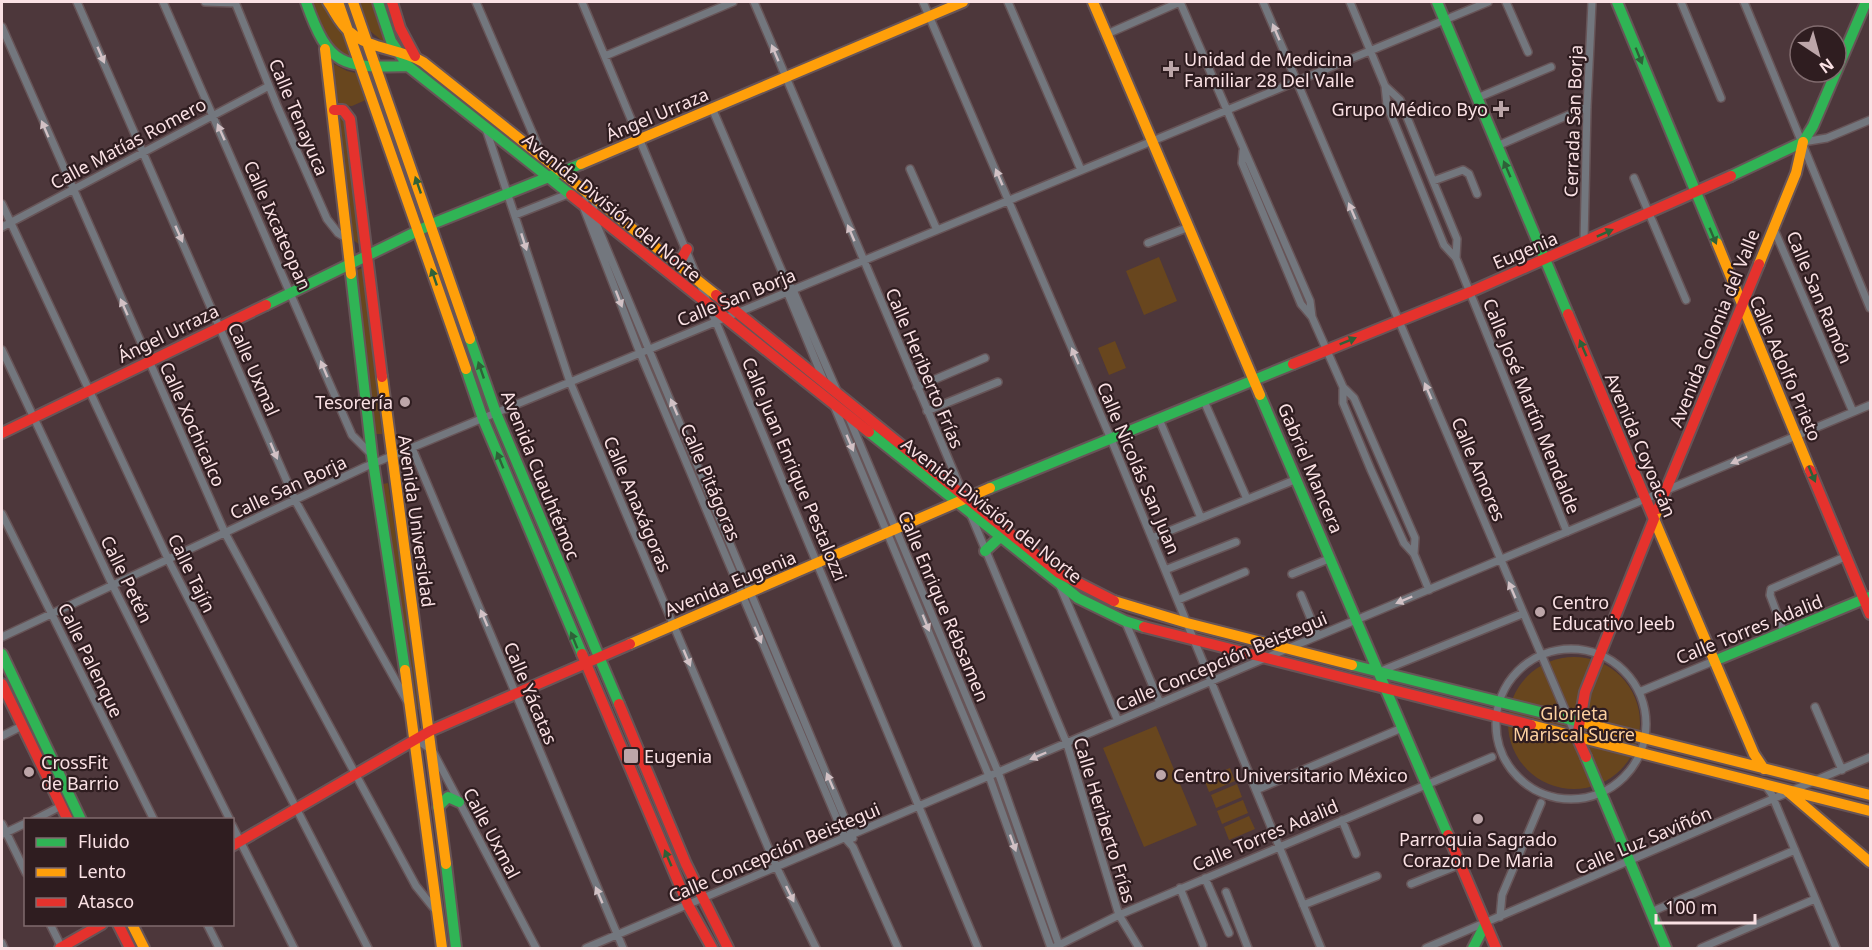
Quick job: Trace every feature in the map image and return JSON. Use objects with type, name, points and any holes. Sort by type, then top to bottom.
[{"type":"main road","points":[[306,2],[316,33],[325,49],[336,59],[377,68],[408,66]]},
{"type":"main road","name":"Avenida División del Norte","points":[[328,2],[350,32],[369,43],[415,56],[597,199],[825,384],[960,501],[971,516],[1060,586],[1086,603],[1125,621],[1195,641],[1870,811]]},
{"type":"main road","name":"Avenida Cuauhtémoc","points":[[338,2],[483,419],[688,905],[712,948]]},
{"type":"main road","name":"Avenida Cuauhtémoc","points":[[353,2],[496,413],[701,898],[728,948]]},
{"type":"main road","points":[[378,2],[396,51],[408,66]]},
{"type":"main road","points":[[392,2],[400,27],[415,56]]},
{"type":"main road","name":"Ángel Urraza","points":[[2,433],[418,230],[549,178],[963,2]]},
{"type":"main road","name":"Gabriel Mancera","points":[[1093,2],[1256,380],[1496,948]]},
{"type":"main road","name":"Avenida Coyoacán","points":[[1437,2],[1754,754],[1762,768],[1870,862]]},
{"type":"main road","name":"Calle Adolfo Prieto","points":[[1617,2],[1846,556],[1867,598],[1870,614]]},
{"type":"main road","name":"Avenida Colonia del Valle","points":[[1577,737],[1574,721],[1585,692],[1796,172],[1803,141],[1826,100],[1866,2]]},
{"type":"main road","name":"Avenida Universidad","points":[[325,49],[334,110],[346,238],[373,459],[410,706],[442,948]]},
{"type":"main road","name":"Avenida División del Norte","points":[[408,66],[711,308],[721,320],[960,501],[1077,585],[1127,607],[1187,623],[1870,795]]},
{"type":"main road","name":"Avenida Universidad","points":[[334,110],[343,110],[350,119],[365,255],[430,731],[456,948]]},
{"type":"main road","name":"Eugenia","points":[[1256,380],[1470,292],[1649,214],[1760,165],[1803,141]]},
{"type":"main road","points":[[672,260],[682,258],[687,249]]},
{"type":"main road","name":"Avenida Eugenia","points":[[237,844],[414,738],[960,501],[1256,380]]},
{"type":"main road","points":[[985,551],[999,538]]},
{"type":"main road","name":"Calle Torres Adalid","points":[[1714,661],[1867,598]]},
{"type":"main road","points":[[2,654],[81,818]]},
{"type":"main road","points":[[2,684],[67,818]]},
{"type":"main road","points":[[1577,737],[1666,948]]},
{"type":"main road","points":[[438,807],[448,796],[459,802]]},
{"type":"main road","points":[[1473,948],[1482,935],[1486,923]]},
{"type":"main road","points":[[64,947],[99,926]]},
{"type":"main road","points":[[119,926],[130,948]]},
{"type":"main road","points":[[133,926],[144,948]]},
{"type":"main road","points":[[1482,935],[1482,948]]},
{"type":"street","name":"Calle Uxmal","points":[[77,2],[296,502],[410,706]]},
{"type":"street","name":"Calle Ixcateopan","points":[[163,2],[352,435],[373,459]]},
{"type":"street","points":[[205,2],[235,2]]},
{"type":"street","name":"Calle Tenayuca","points":[[235,2],[327,219],[338,233],[346,238]]},
{"type":"street","points":[[476,2],[543,157]]},
{"type":"street","points":[[582,2],[711,308]]},
{"type":"street","points":[[605,56],[733,2]]},
{"type":"street","name":"Calle Heriberto Frías","points":[[754,2],[927,411],[960,501]]},
{"type":"street","name":"Calle Nicolás San Juan","points":[[923,2],[1111,440],[1322,948]]},
{"type":"street","points":[[1008,2],[1081,170]]},
{"type":"street","points":[[1107,34],[1180,2],[1243,151],[1251,160],[1279,226],[1310,301],[1312,317],[1326,350],[1343,387],[1354,398],[1415,538],[1414,554]]},
{"type":"street","name":"Calle Amores","points":[[1263,2],[1522,614],[1574,721]]},
{"type":"street","name":"Calle José Martín Mendalde","points":[[1350,2],[1385,86],[1387,105],[1444,245],[1456,258],[1568,532]]},
{"type":"street","name":"Calle San Borja","points":[[2,637],[296,502],[373,459],[391,457],[1488,2]]},
{"type":"street","points":[[1506,2],[1528,52]]},
{"type":"street","name":"Cerrada San Borja","points":[[1584,242],[1592,2]]},
{"type":"street","points":[[1681,2],[1721,98]]},
{"type":"street","points":[[1744,2],[1870,308]]},
{"type":"street","name":"Calle Xochicalco","points":[[2,27],[71,189],[225,533],[416,886],[437,912]]},
{"type":"street","points":[[1477,98],[1551,67]]},
{"type":"street","name":"Calle Matías Romero","points":[[2,227],[269,86]]},
{"type":"street","name":"Calle José Martín Mendalde","points":[[1385,86],[1400,100],[1457,239],[1456,258]]},
{"type":"street","points":[[1497,146],[1587,107]]},
{"type":"street","name":"Calle Enrique Rébsamen","points":[[712,108],[786,281],[825,384],[948,654],[998,772],[1055,948]]},
{"type":"street","points":[[1803,141],[1827,138],[1870,120]]},
{"type":"street","name":"Calle Anaxágoras","points":[[485,127],[570,382],[776,866],[816,948]]},
{"type":"street","points":[[1243,151],[1242,163],[1301,304],[1312,317]]},
{"type":"street","points":[[910,169],[937,230]]},
{"type":"street","points":[[1433,181],[1463,170],[1469,174],[1477,194]]},
{"type":"street","points":[[1417,179],[1430,173]]},
{"type":"street","points":[[1634,178],[1686,300]]},
{"type":"street","points":[[583,206],[588,192]]},
{"type":"street","points":[[515,215],[568,194]]},
{"type":"street","points":[[592,213],[597,199]]},
{"type":"street","name":"Calle Tajín","points":[[2,204],[169,561],[294,809],[368,948]]},
{"type":"street","name":"Calle Pitágoras","points":[[583,206],[640,353],[691,474],[746,594],[759,612],[853,834],[853,847]]},
{"type":"street","name":"Calle Pitágoras","points":[[592,213],[700,470],[746,594],[750,616],[845,838],[853,847],[898,948]]},
{"type":"street","points":[[1270,230],[1279,226]]},
{"type":"street","points":[[1148,243],[1189,227]]},
{"type":"street","name":"Calle San Ramón","points":[[1773,227],[1853,412]]},
{"type":"street","name":"Calle Enrique Rébsamen","points":[[789,292],[849,418],[940,657],[989,776],[1020,863],[1055,948]]},
{"type":"street","name":"Calle Juan Enrique Pestalozzi","points":[[721,320],[818,563],[978,948]]},
{"type":"street","name":"Calle Petén","points":[[2,350],[113,586],[229,818]]},
{"type":"street","points":[[917,387],[986,358]]},
{"type":"street","points":[[927,411],[998,382]]},
{"type":"street","points":[[1343,387],[1343,403],[1371,470],[1404,543],[1414,554],[1429,590]]},
{"type":"street","points":[[1204,401],[1247,500]]},
{"type":"street","name":"Calle Concepción Beistegui","points":[[585,948],[1265,658],[1870,405]]},
{"type":"street","points":[[1159,419],[1201,518]]},
{"type":"street","name":"Calle Yácatas","points":[[412,448],[616,935],[624,948]]},
{"type":"street","points":[[1371,470],[1383,465]]},
{"type":"street","points":[[691,474],[700,470]]},
{"type":"street","points":[[1152,538],[1297,479]]},
{"type":"street","name":"Calle Palenque","points":[[2,514],[153,818]]},
{"type":"street","name":"Calle Heriberto Frías","points":[[971,516],[1067,744],[1119,915],[1139,948]]},
{"type":"street","points":[[1165,570],[1236,542]]},
{"type":"street","points":[[1784,632],[1770,595],[1771,589],[1846,556]]},
{"type":"street","points":[[1292,574],[1331,558]]},
{"type":"street","points":[[1178,600],[1245,572]]},
{"type":"street","points":[[1060,586],[1118,721]]},
{"type":"street","points":[[1301,595],[1318,636]]},
{"type":"street","points":[[750,616],[759,612]]},
{"type":"street","points":[[1378,672],[1522,614]]},
{"type":"street","points":[[1125,621],[1160,703]]},
{"type":"street","points":[[1571,648],[1600,654],[1627,674],[1639,692],[1644,707],[1644,738],[1640,753],[1624,776],[1602,792],[1569,798],[1552,796],[1534,789],[1518,777],[1506,763],[1497,736],[1496,717],[1499,701],[1516,673],[1540,655],[1571,648]]},
{"type":"street","points":[[940,657],[948,654]]},
{"type":"street","name":"Calle Torres Adalid","points":[[1639,692],[1714,661]]},
{"type":"street","points":[[1815,707],[1842,770]]},
{"type":"street","points":[[794,719],[802,716]]},
{"type":"street","points":[[2,736],[22,726]]},
{"type":"street","points":[[1256,790],[1402,728]]},
{"type":"street","name":"Calle Uxmal","points":[[414,738],[432,750],[536,948]]},
{"type":"street","name":"Calle Torres Adalid","points":[[1055,948],[1119,915],[1180,888],[1492,757]]},
{"type":"street","points":[[1774,801],[1775,794],[1816,782],[1870,757]]},
{"type":"street","points":[[1763,783],[1774,801],[1836,948]]},
{"type":"street","name":"Calle Luz Saviñón","points":[[1426,948],[1774,801]]},
{"type":"street","points":[[1500,917],[1502,895],[1541,803]]},
{"type":"street","points":[[36,818],[61,807]]},
{"type":"street","points":[[1002,812],[1011,809]]},
{"type":"street","points":[[1342,820],[1356,854]]},
{"type":"street","points":[[2,824],[4,834],[24,869]]},
{"type":"street","points":[[4,834],[24,824]]},
{"type":"street","points":[[237,844],[294,948]]},
{"type":"street","points":[[1651,912],[1795,850]]},
{"type":"street","points":[[1020,863],[1028,860]]},
{"type":"street","points":[[1411,884],[1461,864]]},
{"type":"street","points":[[1304,905],[1377,876]]},
{"type":"street","points":[[1204,878],[1229,933]]},
{"type":"street","points":[[1180,888],[1203,945]]},
{"type":"street","points":[[1226,892],[1248,948]]},
{"type":"street","points":[[1701,948],[1815,899]]},
{"type":"street","points":[[51,926],[64,947]]},
{"type":"street","points":[[208,926],[219,948]]},
{"type":"street","points":[[2,943],[4,948]]},
{"type":"green space","points":[[312,2],[322,2],[349,37],[356,59],[338,52],[332,46],[322,30]]},
{"type":"green space","points":[[360,2],[372,2],[385,43],[370,31]]},
{"type":"green space","points":[[330,62],[347,71],[360,74],[368,99],[352,106],[339,105]]},
{"type":"green space","points":[[339,117],[345,118],[360,245],[353,240]]},
{"type":"green space","points":[[1159,257],[1177,301],[1144,315],[1126,271]]},
{"type":"green space","points":[[363,268],[382,434],[375,434],[357,270]]},
{"type":"green space","points":[[1115,341],[1126,368],[1109,375],[1098,348]]},
{"type":"green space","points":[[388,483],[422,713],[414,706],[383,484]]},
{"type":"green space","name":"Glorieta Mariscal Sucre","points":[[1574,657],[1599,662],[1621,676],[1635,698],[1640,723],[1635,748],[1621,770],[1599,784],[1574,789],[1549,784],[1527,770],[1513,748],[1508,723],[1513,698],[1527,676],[1549,662]]},
{"type":"green space","points":[[1156,726],[1197,825],[1144,847],[1103,748]]},
{"type":"green space","points":[[1230,768],[1235,781],[1209,792],[1204,779]]},
{"type":"green space","points":[[1237,784],[1242,797],[1216,808],[1211,795]]},
{"type":"green space","points":[[1243,800],[1248,813],[1222,824],[1217,811]]},
{"type":"green space","points":[[1249,816],[1255,829],[1229,840],[1224,827]]},
{"type":"traffic: fast","points":[[306,2],[322,40],[341,59],[367,66],[408,66]]},
{"type":"traffic: fast","points":[[378,2],[391,41],[408,66],[571,195]]},
{"type":"traffic: fast","points":[[1437,2],[1568,314]]},
{"type":"traffic: fast","points":[[1617,2],[1717,243]]},
{"type":"traffic: fast","points":[[1731,176],[1803,142],[1813,126],[1866,2]]},
{"type":"traffic: fast","points":[[266,305],[432,224],[581,164]]},
{"type":"traffic: fast","points":[[351,274],[372,455],[405,670]]},
{"type":"traffic: fast","points":[[470,339],[496,413],[619,704]]},
{"type":"traffic: fast","points":[[990,488],[1293,364]]},
{"type":"traffic: fast","points":[[466,369],[483,419],[582,654]]},
{"type":"traffic: fast","points":[[1260,395],[1448,835]]},
{"type":"traffic: fast","points":[[869,432],[1078,598],[1125,621],[1144,627]]},
{"type":"traffic: fast","points":[[985,551],[999,538]]},
{"type":"traffic: fast","points":[[1714,661],[1869,597]]},
{"type":"traffic: fast","points":[[2,654],[80,818]]},
{"type":"traffic: fast","points":[[1352,665],[1584,723]]},
{"type":"traffic: fast","points":[[1586,757],[1666,948]]},
{"type":"traffic: fast","points":[[438,807],[448,797],[459,802]]},
{"type":"traffic: fast","points":[[446,864],[456,948]]},
{"type":"traffic: fast","points":[[1473,948],[1486,923]]},
{"type":"traffic: slow","points":[[328,2],[346,29],[358,38],[376,46],[414,57],[423,62],[716,295]]},
{"type":"traffic: slow","points":[[338,2],[466,369]]},
{"type":"traffic: slow","points":[[353,2],[470,339]]},
{"type":"traffic: slow","points":[[581,164],[963,2]]},
{"type":"traffic: slow","points":[[1093,2],[1260,395]]},
{"type":"traffic: slow","points":[[325,49],[351,274]]},
{"type":"traffic: slow","points":[[1759,264],[1796,173],[1803,142]]},
{"type":"traffic: slow","points":[[1717,243],[1810,470]]},
{"type":"traffic: slow","points":[[382,377],[446,864]]},
{"type":"traffic: slow","points":[[630,644],[990,488]]},
{"type":"traffic: slow","points":[[1658,509],[1654,519],[1754,754],[1764,769]]},
{"type":"traffic: slow","points":[[1114,601],[1187,623],[1352,665]]},
{"type":"traffic: slow","points":[[405,670],[442,948]]},
{"type":"traffic: slow","points":[[1584,723],[1870,795]]},
{"type":"traffic: slow","points":[[1531,725],[1870,811]]},
{"type":"traffic: slow","points":[[1786,790],[1870,862]]},
{"type":"traffic: slow","points":[[133,926],[144,948]]},
{"type":"traffic: jam","points":[[392,2],[400,28],[415,56]]},
{"type":"traffic: jam","points":[[334,110],[343,110],[350,119],[382,377]]},
{"type":"traffic: jam","points":[[1293,364],[1470,292],[1731,176]]},
{"type":"traffic: jam","points":[[571,195],[869,432]]},
{"type":"traffic: jam","points":[[672,260],[682,258],[687,249]]},
{"type":"traffic: jam","points":[[1658,509],[1759,264]]},
{"type":"traffic: jam","points":[[716,295],[1059,573],[1114,601]]},
{"type":"traffic: jam","points":[[2,433],[266,305]]},
{"type":"traffic: jam","points":[[1568,314],[1654,519],[1585,692],[1577,737],[1586,757]]},
{"type":"traffic: jam","points":[[1810,470],[1870,614]]},
{"type":"traffic: jam","points":[[1144,627],[1531,725]]},
{"type":"traffic: jam","points":[[234,845],[430,731],[630,644]]},
{"type":"traffic: jam","points":[[582,654],[688,905],[712,948]]},
{"type":"traffic: jam","points":[[2,684],[67,818]]},
{"type":"traffic: jam","points":[[619,704],[686,864],[728,948]]},
{"type":"traffic: jam","points":[[1448,835],[1496,948]]},
{"type":"traffic: jam","points":[[60,948],[98,926]]},
{"type":"traffic: jam","points":[[119,926],[130,948]]},
{"type":"place","name":"Unidad de Medicina Familiar 28 Del Valle","points":[[1171,69]]},
{"type":"place","name":"Grupo Médico Byo","points":[[1501,109]]},
{"type":"place","name":"Tesorería","points":[[405,402]]},
{"type":"place","name":"Centro Educativo Jeeb","points":[[1540,612]]},
{"type":"place","name":"Eugenia","points":[[631,756]]},
{"type":"place","name":"CrossFit de Barrio","points":[[29,772]]},
{"type":"place","name":"Centro Universitario México","points":[[1161,775]]},
{"type":"place","name":"Parroquia Sagrado Corazon De Maria","points":[[1478,819]]}]
